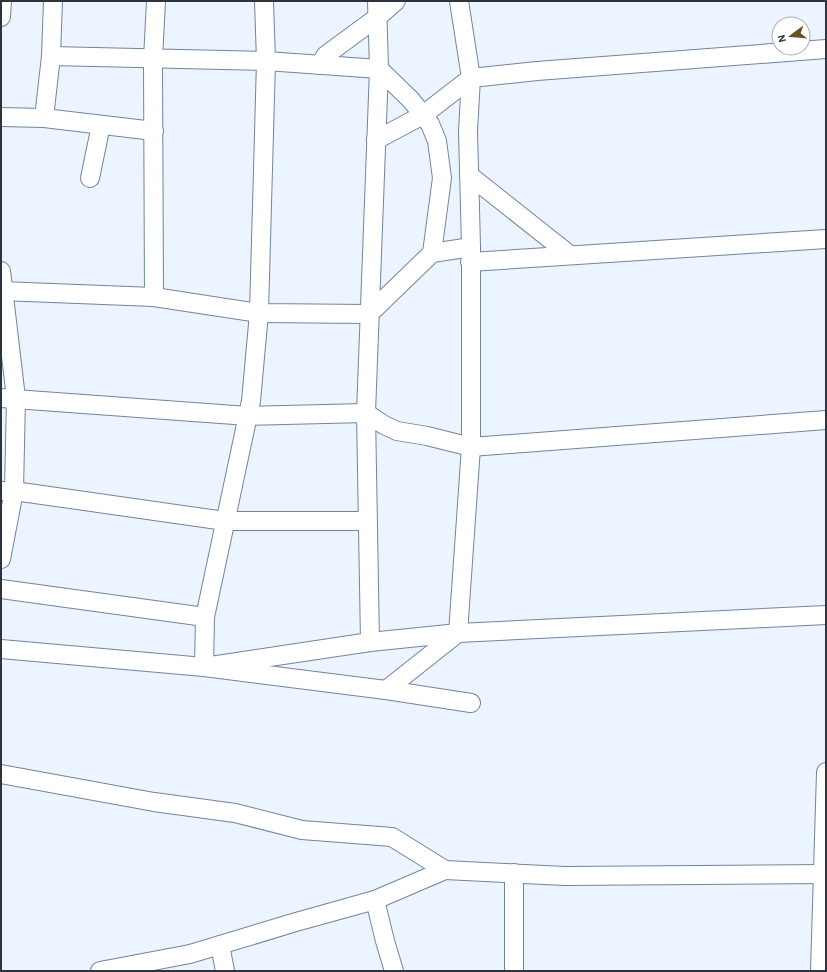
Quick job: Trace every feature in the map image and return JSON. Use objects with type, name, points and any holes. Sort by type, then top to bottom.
[{"type":"street","points":[[1,17],[2,1]]},
{"type":"street","points":[[44,118],[51,56],[53,1]]},
{"type":"street","points":[[154,297],[153,59],[156,1]]},
{"type":"street","points":[[204,668],[205,617],[251,401],[259,313],[266,61],[264,1]]},
{"type":"street","points":[[320,65],[326,55],[378,8],[396,1]]},
{"type":"street","points":[[386,690],[458,633],[471,446],[468,131],[471,78],[459,1]]},
{"type":"street","points":[[370,642],[366,413],[379,69],[378,8]]},
{"type":"street","points":[[376,140],[423,115],[471,78],[537,71],[826,49]]},
{"type":"street","points":[[2,291],[154,297],[259,313],[369,314],[432,253],[442,178],[437,141],[430,124],[411,100],[379,69],[266,61],[51,56]]},
{"type":"street","points":[[1,117],[44,118],[154,131]]},
{"type":"street","points":[[90,178],[101,125]]},
{"type":"street","points":[[469,175],[570,255]]},
{"type":"street","points":[[432,253],[570,255],[826,240]]},
{"type":"street","points":[[1,272],[9,398],[7,491],[1,559]]},
{"type":"street","points":[[9,398],[248,416],[366,413],[384,425],[397,431],[471,446],[826,420]]},
{"type":"street","points":[[7,491],[225,521],[367,521]]},
{"type":"street","points":[[1,589],[205,617]]},
{"type":"street","points":[[204,668],[370,642],[458,633],[826,615]]},
{"type":"street","points":[[1,649],[204,668],[386,690],[471,703]]},
{"type":"street","points":[[820,971],[826,772]]},
{"type":"street","points":[[1,774],[154,802],[235,813],[302,830],[392,836],[445,870]]},
{"type":"street","points":[[100,971],[148,967],[296,922],[375,900],[445,870],[565,876],[824,874]]},
{"type":"street","points":[[514,873],[514,971]]},
{"type":"street","points":[[375,900],[394,971]]},
{"type":"street","points":[[220,945],[225,971]]}]
